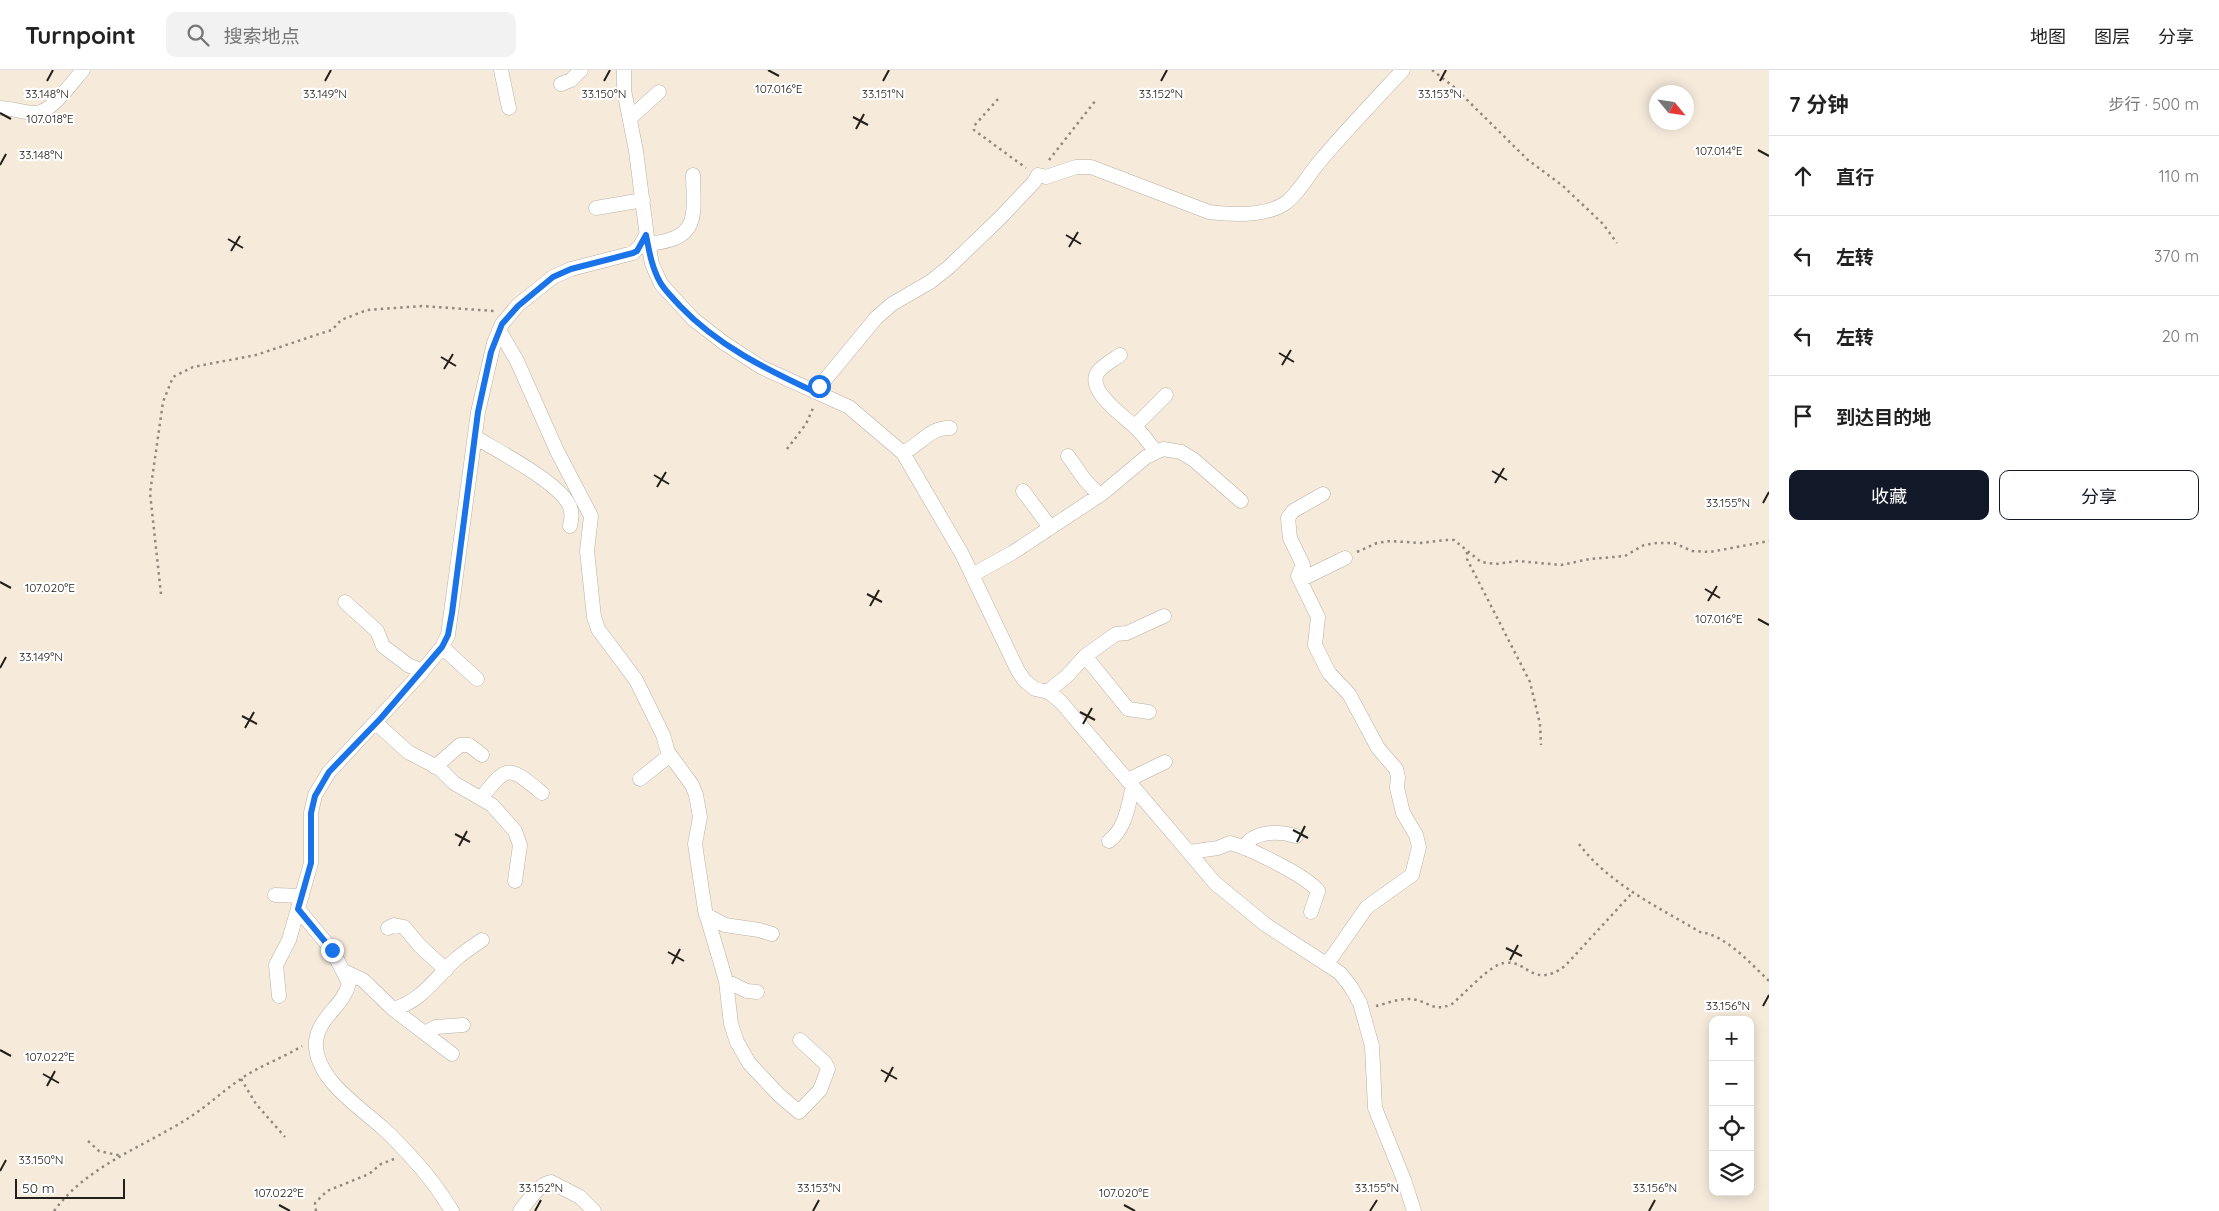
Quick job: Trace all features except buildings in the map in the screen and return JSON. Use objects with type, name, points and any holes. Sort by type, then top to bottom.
[{"type":"street","points":[[0,108],[43,112],[82,70]]},
{"type":"street","points":[[501,70],[509,108]]},
{"type":"street","points":[[561,84],[571,80],[581,70]]},
{"type":"street","points":[[624,70],[624,90],[643,200],[647,239],[652,264],[661,284],[693,319],[724,343],[761,367],[849,407],[903,453],[972,575],[1025,682],[1035,689],[1048,692],[1061,702],[1215,883],[1266,925],[1327,964],[1340,974],[1351,987],[1362,1010],[1372,1046],[1375,1108],[1404,1180],[1414,1211]]},
{"type":"street","points":[[818,393],[876,318],[892,304],[930,282],[949,267],[1001,217],[1040,175],[1046,177],[1076,167],[1091,167],[1210,212],[1228,215],[1252,213],[1274,208],[1290,200],[1321,160],[1403,70]]},
{"type":"street","points":[[630,118],[660,92]]},
{"type":"street","points":[[647,239],[661,243],[684,233],[693,222],[693,175]]},
{"type":"street","points":[[596,208],[643,200]]},
{"type":"street","points":[[279,996],[276,965],[289,940],[311,863],[311,813],[315,796],[329,772],[422,671],[442,647],[448,635],[475,437],[491,352],[499,330],[507,317],[553,277],[571,269],[633,253],[647,239]]},
{"type":"street","points":[[499,330],[517,361],[557,451],[591,516],[587,551],[594,617],[598,628],[636,680],[670,755],[692,785],[699,806],[699,823],[695,844],[706,915],[726,981],[731,1024],[736,1042],[749,1064],[779,1095],[799,1112],[820,1090],[828,1069],[825,1063],[800,1040]]},
{"type":"street","points":[[1120,355],[1098,372],[1095,378],[1109,404],[1135,426],[1156,451]]},
{"type":"street","points":[[1135,426],[1166,395]]},
{"type":"street","points":[[903,453],[920,442],[930,432],[940,428],[950,428]]},
{"type":"street","points":[[475,437],[541,478],[564,497],[572,512],[570,526]]},
{"type":"street","points":[[972,575],[1012,553],[1099,495],[1156,451],[1163,449],[1181,452],[1241,501]]},
{"type":"street","points":[[1068,456],[1085,480],[1099,495]]},
{"type":"street","points":[[1023,491],[1050,527]]},
{"type":"street","points":[[1323,494],[1293,511],[1288,518],[1290,538],[1303,565],[1298,576],[1318,617],[1315,645],[1329,673],[1349,694],[1378,748],[1396,769],[1402,813],[1416,835],[1419,847],[1412,875],[1367,907],[1327,964]]},
{"type":"street","points":[[1300,580],[1344,558]]},
{"type":"street","points":[[345,602],[377,631],[383,646],[408,665],[422,671]]},
{"type":"street","points":[[1048,692],[1067,676],[1085,656],[1116,634],[1127,633],[1164,616]]},
{"type":"street","points":[[442,647],[477,679]]},
{"type":"street","points":[[1085,656],[1128,708],[1148,712]]},
{"type":"street","points":[[376,723],[408,752],[435,767],[454,783],[482,797],[516,831],[520,845],[515,881]]},
{"type":"street","points":[[435,767],[460,745],[469,745],[482,755]]},
{"type":"street","points":[[640,779],[670,755]]},
{"type":"street","points":[[1109,841],[1120,830],[1125,819],[1131,783],[1164,762]]},
{"type":"street","points":[[482,797],[501,774],[507,772],[522,776],[542,793]]},
{"type":"street","points":[[1244,848],[1247,842],[1253,838],[1271,833],[1282,831],[1296,836]]},
{"type":"street","points":[[1188,852],[1218,848],[1230,843],[1244,848],[1302,877],[1315,886],[1318,891],[1311,912]]},
{"type":"street","points":[[274,895],[300,903],[332,950],[350,983],[347,992],[326,1016],[317,1035],[316,1053],[325,1073],[353,1103],[425,1172],[452,1211]]},
{"type":"street","points":[[706,915],[725,925],[772,934]]},
{"type":"street","points":[[388,928],[394,925],[404,926],[420,946],[446,970]]},
{"type":"street","points":[[393,1009],[404,1006],[414,1000],[457,958],[482,940]]},
{"type":"street","points":[[344,971],[363,980],[393,1009],[452,1054]]},
{"type":"street","points":[[726,981],[746,991],[757,992]]},
{"type":"street","points":[[425,1033],[436,1027],[463,1025]]},
{"type":"street","points":[[520,1211],[538,1189],[544,1184],[551,1182],[580,1197],[594,1211]]},
{"type":"path","points":[[1432,70],[1454,88],[1521,154],[1563,186],[1603,224],[1617,243]]},
{"type":"path","points":[[998,100],[974,126],[974,130],[1040,175],[1043,168],[1096,100]]},
{"type":"path","points":[[161,594],[150,493],[163,402],[173,377],[193,367],[256,355],[332,330],[341,320],[367,310],[422,306],[481,309],[507,317]]},
{"type":"path","points":[[787,449],[806,424],[818,393]]},
{"type":"path","points":[[1344,558],[1377,543],[1390,541],[1421,543],[1454,540],[1481,562],[1496,564],[1518,561],[1561,565],[1590,558],[1626,556],[1644,545],[1657,543],[1674,543],[1692,550],[1710,552],[1769,541]]},
{"type":"path","points":[[1467,552],[1467,559],[1530,682],[1540,724],[1541,745]]},
{"type":"path","points":[[1579,844],[1604,870],[1633,892],[1728,946],[1769,981]]},
{"type":"path","points":[[1362,1010],[1405,999],[1436,1008],[1445,1008],[1494,967],[1504,962],[1537,974],[1555,974],[1565,966],[1633,892]]},
{"type":"path","points":[[54,1211],[61,1200],[84,1180],[186,1120],[241,1079],[286,1056],[312,1036],[317,1035]]},
{"type":"path","points":[[241,1079],[256,1104],[284,1137]]},
{"type":"path","points":[[88,1141],[100,1152],[122,1156]]},
{"type":"path","points":[[316,1211],[315,1203],[323,1194],[369,1174],[381,1164],[391,1161],[402,1148]]},
{"type":"route","points":[[332,950],[298,909],[311,863],[312,805],[329,772],[381,718],[446,642],[456,586],[478,412],[491,352],[502,324],[509,314],[544,282],[571,269],[633,253],[637,251],[646,235],[652,264],[661,284],[693,319],[724,343],[761,367],[815,392],[819,386]]}]
